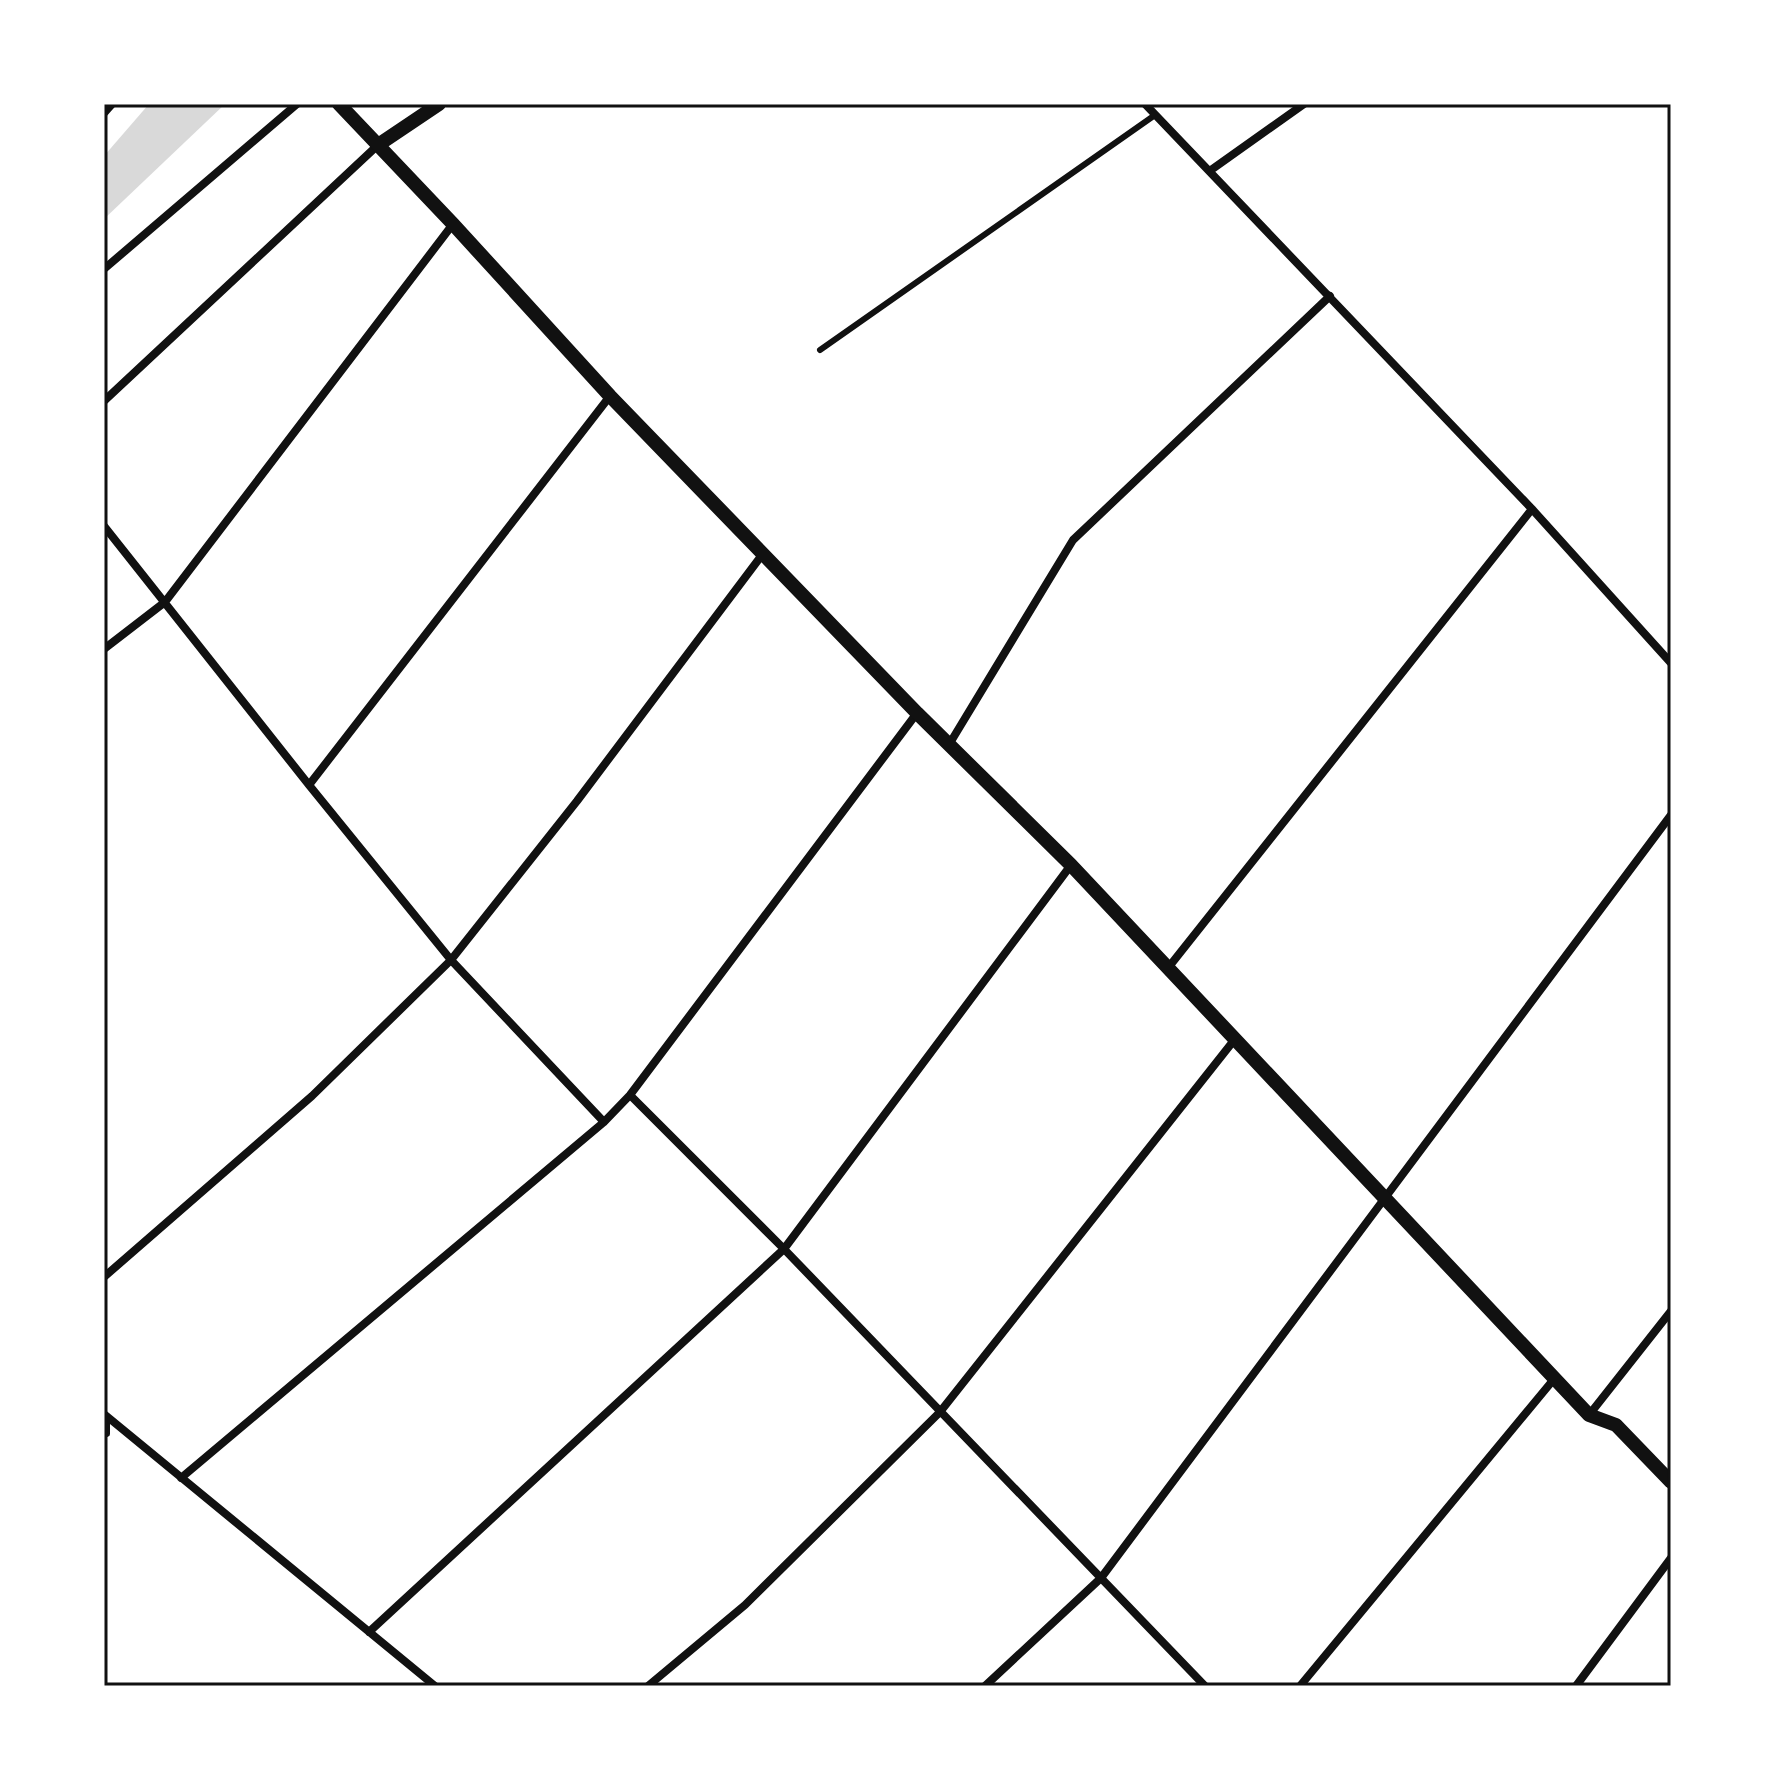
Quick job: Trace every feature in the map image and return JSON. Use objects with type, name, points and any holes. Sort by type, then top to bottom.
[{"type":"street","points":[[104,113],[112,104]]},
{"type":"street","points":[[104,269],[297,104]]},
{"type":"street","points":[[339,104],[610,396],[917,713],[1071,865],[1554,1379],[1589,1415],[1616,1425],[1671,1482]]},
{"type":"street","points":[[104,401],[378,145],[439,104]]},
{"type":"street","points":[[1145,104],[1532,509],[1671,663]]},
{"type":"street","points":[[1211,170],[1304,104]]},
{"type":"street","points":[[104,649],[165,602],[453,224]]},
{"type":"street","points":[[950,743],[1073,540],[1330,296]]},
{"type":"street","points":[[309,785],[610,396]]},
{"type":"street","points":[[1168,968],[1532,509]]},
{"type":"street","points":[[104,526],[451,960],[604,1122]]},
{"type":"street","points":[[104,1277],[312,1096],[451,960],[577,801],[762,555]]},
{"type":"street","points":[[181,1478],[604,1122],[630,1095],[917,713]]},
{"type":"street","points":[[985,1686],[1101,1578],[1671,815]]},
{"type":"street","points":[[369,1632],[784,1249],[1071,865]]},
{"type":"street","points":[[648,1686],[745,1605],[940,1412],[1235,1039]]},
{"type":"street","points":[[630,1095],[784,1249],[1205,1686]]},
{"type":"street","points":[[1589,1415],[1671,1311]]},
{"type":"street","points":[[1300,1686],[1554,1379]]},
{"type":"street","points":[[106,1415],[435,1686]]},
{"type":"street","points":[[1576,1686],[1671,1558]]},
{"type":"lane","points":[[820,350],[1155,115]]},
{"type":"lane","points":[[104,1435],[107,1434],[106,1415]]},
{"type":"shaded area","points":[[149,104],[225,104],[104,219],[104,156]]}]
